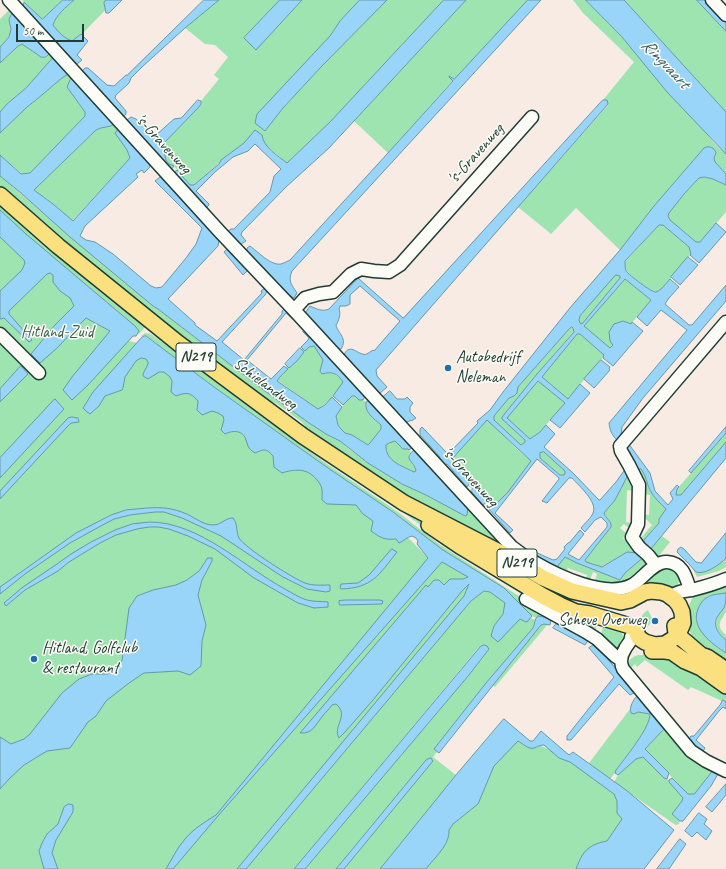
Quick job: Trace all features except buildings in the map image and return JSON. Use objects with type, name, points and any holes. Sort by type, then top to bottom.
[{"type":"main road","name":"Schielandweg","points":[[0,195],[58,246],[178,343],[303,436],[404,503],[490,547],[543,578],[564,588],[619,602],[628,601],[645,592],[654,591],[664,593],[665,598]]},
{"type":"main road","name":"Schielandweg","points":[[404,503],[434,529],[560,605],[588,619],[623,630],[643,640],[672,645],[704,663],[726,670]]},
{"type":"main road","name":"N219","points":[[665,598],[677,602],[680,624],[675,628],[674,610],[665,598]]},
{"type":"main road","points":[[665,598],[649,599],[639,603],[630,614],[643,640],[672,640],[680,624]]},
{"type":"main road","name":"Schielandweg","points":[[680,624],[701,655],[704,663],[726,686]]},
{"type":"street","name":"'s-Gravenweg","points":[[9,0],[220,232],[512,546],[533,562],[547,570],[586,585],[608,589],[621,589],[628,587],[656,565]]},
{"type":"street","points":[[712,0],[726,15]]},
{"type":"street","name":"'s-Gravenweg","points":[[294,310],[305,298],[333,292],[351,274],[361,269],[374,272],[389,272],[400,264],[532,117]]},
{"type":"street","points":[[690,590],[684,572],[680,567],[668,562],[656,565],[632,537],[638,524],[639,485],[621,451],[620,446],[726,322]]},
{"type":"street","points":[[0,334],[38,373]]},
{"type":"street","points":[[665,598],[680,591],[690,590],[726,579]]},
{"type":"street","points":[[680,624],[684,600],[690,590]]},
{"type":"street","points":[[526,598],[597,639],[621,660],[623,669],[691,751],[706,761],[726,771]]},
{"type":"street","points":[[621,660],[636,648],[643,640]]},
{"type":"green space","points":[[22,0],[63,0],[42,19]]},
{"type":"green space","points":[[74,0],[115,0],[84,32],[72,41],[61,34],[53,25],[54,21],[59,15]]},
{"type":"green space","points":[[219,0],[280,0],[244,38],[256,49],[302,0],[360,0],[340,21],[265,131],[283,108],[321,67],[387,0],[444,0],[330,122],[287,163],[267,147],[255,130],[244,143],[221,160],[194,185],[190,185],[174,166],[169,164],[166,160],[162,145],[201,104],[201,101],[219,79],[214,75],[228,57],[215,45],[205,44],[185,28]]},
{"type":"green space","points":[[466,0],[528,0],[454,79],[449,76],[453,80],[388,153],[354,121]]},
{"type":"green space","points":[[573,0],[586,0],[622,37],[716,145],[726,154],[726,174],[715,162],[714,158],[716,153],[709,147],[704,148],[654,206],[620,250],[576,208],[551,234],[518,207],[608,105],[607,100],[603,100],[634,62],[583,13]]},
{"type":"green space","points":[[624,0],[697,0],[726,31],[726,112]]},
{"type":"green space","points":[[9,10],[12,14],[9,20],[11,30],[7,39],[0,47],[0,19]]},
{"type":"green space","points":[[22,44],[41,57],[46,57],[49,54],[53,58],[26,88],[0,112],[0,63]]},
{"type":"green space","points":[[68,74],[72,78],[67,87],[85,112],[85,116],[30,173],[22,174],[0,155],[0,133],[27,107]]},
{"type":"green space","points":[[115,123],[122,135],[130,158],[72,221],[34,190],[96,130],[111,126]]},
{"type":"green space","points":[[0,176],[153,306],[265,391],[309,423],[340,441],[368,463],[402,484],[465,516],[438,474],[518,558],[447,522],[311,434],[302,422],[277,404],[259,396],[185,342],[61,241],[0,187]]},
{"type":"green space","points":[[704,177],[726,185],[726,212],[700,242],[696,242],[670,220],[668,213],[699,178]]},
{"type":"green space","name":"Hitland-Zuid","points":[[0,201],[77,268],[92,285],[114,303],[134,314],[407,511],[440,537],[588,622],[597,625],[595,631],[591,628],[590,630],[528,598],[441,541],[403,512],[329,461],[146,326],[139,334],[138,331],[129,341],[146,345],[392,521],[428,558],[437,559],[483,584],[240,869],[0,869]]},
{"type":"green space","points":[[659,225],[663,225],[689,247],[691,254],[662,289],[653,292],[632,277],[626,270],[625,262]]},
{"type":"green space","points":[[616,274],[620,276],[620,278],[582,324],[580,323],[580,316]]},
{"type":"green space","points":[[625,279],[651,300],[610,349],[584,326]]},
{"type":"green space","points":[[572,327],[574,331],[502,417],[502,419],[525,440],[525,442],[521,445],[494,420],[494,416],[509,398],[517,393],[518,387]]},
{"type":"green space","points":[[145,333],[151,334],[327,464],[398,512],[439,544],[531,604],[535,608],[534,612],[537,614],[540,611],[552,619],[538,616],[536,618],[532,616],[504,588],[443,550],[393,512],[214,387],[146,336],[141,336]]},
{"type":"green space","points":[[577,334],[580,334],[605,355],[568,399],[542,377]]},
{"type":"green space","points":[[314,346],[323,360],[321,368],[336,375],[343,382],[332,397],[318,409],[277,380],[288,369],[286,367],[287,366],[289,368],[297,361],[304,352],[301,350],[302,349],[305,351],[309,347]]},
{"type":"green space","points":[[538,381],[565,403],[540,432],[530,439],[506,418]]},
{"type":"green space","points":[[353,396],[366,402],[368,413],[381,425],[382,429],[368,445],[352,435],[345,433],[338,425],[336,416],[346,401]]},
{"type":"green space","points":[[487,419],[531,461],[507,494],[496,504],[491,506],[487,502],[488,501],[485,495],[481,495],[474,488],[473,490],[468,485],[470,483],[452,459]]},
{"type":"green space","points":[[726,433],[726,442],[681,495],[676,495],[677,489]]},
{"type":"green space","points":[[395,441],[403,449],[408,449],[411,452],[409,454],[409,459],[416,471],[414,472],[400,465],[388,455],[386,445]]},
{"type":"green space","points":[[544,452],[565,471],[564,475],[561,475],[540,458],[540,453]]},
{"type":"green space","points":[[641,468],[652,493],[666,509],[659,519],[659,523],[644,540],[644,546],[641,544],[641,538],[652,525],[641,514],[649,515],[650,495],[642,494],[636,471]]},
{"type":"green space","points":[[628,475],[635,491],[627,490],[626,522],[633,523],[630,529],[624,524],[620,528],[626,533],[623,538],[639,552],[627,552],[601,567],[586,562],[585,560],[611,527],[604,513],[615,500]]},
{"type":"green space","points":[[662,536],[670,542],[658,557],[649,551]]},
{"type":"green space","points":[[533,555],[556,567],[565,557],[620,580],[625,573],[643,558],[648,563],[633,575],[617,584],[596,583],[595,580],[597,574],[593,572],[589,582],[586,581],[587,575],[568,568],[565,575]]},
{"type":"green space","points":[[726,558],[726,567],[719,571],[697,577],[692,567],[696,572],[724,561]]},
{"type":"green space","points":[[665,568],[673,570],[678,575],[679,582],[674,588],[630,595],[623,594],[640,587]]},
{"type":"green space","points":[[726,585],[726,593],[708,596],[697,612],[696,619],[698,626],[718,648],[726,653],[726,664],[697,643],[689,629],[688,618],[689,606],[694,596]]},
{"type":"green space","points":[[484,591],[490,592],[506,603],[503,614],[494,626],[520,619],[528,621],[531,618],[535,620],[535,625],[486,683],[434,749],[437,752],[433,757],[456,775],[380,869],[344,869],[433,761],[432,759],[426,760],[336,869],[305,869],[469,675],[489,649],[479,647],[294,869],[246,869],[471,601]]},
{"type":"green space","points":[[726,604],[726,612],[720,622],[720,625],[722,631],[726,635],[726,640],[718,631],[716,622]]},
{"type":"green space","points":[[648,610],[653,620],[647,628],[646,626],[639,624],[642,616]]},
{"type":"green space","points":[[548,624],[495,687],[493,685],[541,625]]},
{"type":"green space","points":[[603,626],[619,631],[623,636],[623,644],[617,650],[601,635]]},
{"type":"green space","points":[[638,655],[676,659],[726,693],[726,702],[691,687],[688,690],[645,660],[637,667],[635,664],[631,668],[633,671],[631,673],[627,665],[631,658]]},
{"type":"green space","points":[[642,696],[717,771],[718,774],[713,771],[695,794],[688,794],[645,749],[664,729]]},
{"type":"green space","points":[[630,709],[631,712],[650,714],[649,720],[646,728],[610,779],[589,763]]},
{"type":"green space","points":[[515,735],[582,763],[656,826],[626,869],[392,869]]},
{"type":"green space","points":[[643,757],[664,778],[669,780],[669,782],[683,797],[683,801],[672,814],[680,821],[679,824],[674,824],[614,782],[618,775],[636,758]]},
{"type":"water","points":[[63,0],[74,0],[59,15],[54,21],[53,25],[69,40],[72,41],[81,34],[88,41],[77,55],[82,60],[77,64],[23,7],[24,2],[42,19]]},
{"type":"water","points":[[106,0],[122,0],[109,13],[106,13],[104,3]]},
{"type":"water","points":[[204,0],[219,0],[142,67],[131,78],[129,83],[116,95],[115,98],[126,111],[124,116],[83,72],[81,72],[85,68],[88,68],[107,85],[114,86]]},
{"type":"water","points":[[280,0],[302,0],[256,50],[244,38]]},
{"type":"water","points":[[360,0],[387,0],[321,67],[283,108],[265,131],[255,123],[257,114],[330,36],[340,21]]},
{"type":"water","points":[[444,0],[466,0],[329,148],[286,187],[242,232],[241,235],[246,241],[241,244],[229,232],[227,232],[234,229],[270,192],[274,176],[281,169],[255,144],[248,151],[233,157],[196,191],[209,204],[206,208],[173,173],[177,170],[190,185],[194,185],[219,164],[221,160],[244,143],[255,130],[262,135],[268,147],[287,163],[330,122]]},
{"type":"water","points":[[528,0],[541,0],[292,271],[290,277],[291,282],[297,293],[294,298],[289,295],[247,251],[247,248],[250,246],[273,263],[281,264],[290,260],[453,81],[449,76],[454,79]]},
{"type":"water","name":"Ringvaart","points":[[586,0],[624,0],[726,112],[726,154],[667,92],[622,37]]},
{"type":"water","points":[[697,0],[705,0],[726,22],[726,31]]},
{"type":"water","points":[[12,14],[49,54],[47,56],[41,57],[22,44],[0,63],[0,47],[9,37],[11,29],[9,20]]},
{"type":"water","points":[[53,58],[68,74],[27,107],[0,133],[0,112],[26,88]]},
{"type":"water","points":[[72,78],[115,123],[111,126],[96,130],[34,190],[73,221],[130,158],[127,150],[115,133],[119,128],[149,162],[150,167],[144,173],[142,170],[136,174],[138,177],[85,226],[80,236],[86,240],[95,242],[113,254],[151,286],[156,288],[162,287],[196,244],[202,228],[155,181],[160,177],[163,178],[219,240],[218,246],[168,299],[195,323],[195,325],[217,341],[266,287],[268,290],[265,295],[222,342],[244,360],[282,314],[282,311],[285,308],[298,322],[297,323],[286,313],[247,360],[271,379],[284,366],[288,369],[277,381],[318,409],[325,405],[332,397],[342,407],[336,416],[338,425],[341,429],[345,433],[352,435],[368,445],[381,429],[381,425],[368,412],[366,402],[370,400],[413,447],[409,450],[403,449],[395,441],[386,445],[388,455],[395,462],[414,472],[416,471],[415,467],[409,456],[415,449],[439,460],[440,457],[420,435],[420,429],[422,427],[447,453],[450,452],[478,423],[477,421],[490,410],[569,309],[620,250],[654,206],[704,148],[712,148],[716,153],[714,158],[715,162],[726,174],[726,185],[713,179],[704,177],[699,178],[684,194],[668,216],[670,220],[696,242],[700,242],[716,223],[726,232],[699,263],[690,255],[689,247],[663,225],[659,225],[625,261],[625,267],[626,271],[631,276],[654,292],[660,290],[670,279],[679,287],[665,304],[689,325],[692,325],[726,285],[726,301],[643,398],[622,427],[619,442],[612,433],[609,423],[687,330],[661,310],[647,326],[637,317],[651,300],[625,279],[584,326],[610,348],[613,345],[610,341],[609,332],[614,324],[623,321],[631,324],[632,322],[643,331],[613,366],[603,358],[604,355],[580,334],[577,334],[542,377],[568,399],[580,384],[590,393],[560,428],[550,420],[565,403],[538,381],[507,418],[530,439],[540,432],[546,425],[555,434],[544,447],[573,473],[599,500],[616,482],[626,468],[625,446],[628,443],[650,473],[655,491],[668,505],[673,499],[670,493],[677,485],[679,487],[676,495],[681,495],[726,442],[726,458],[645,556],[625,573],[620,580],[565,557],[557,567],[533,555],[535,552],[553,560],[557,559],[565,549],[564,547],[580,530],[584,534],[568,554],[579,560],[607,527],[607,523],[601,517],[595,520],[585,532],[581,528],[591,517],[594,509],[593,504],[587,494],[572,478],[569,478],[547,503],[542,501],[559,478],[537,459],[495,513],[513,530],[510,533],[488,508],[492,504],[495,505],[508,492],[531,461],[487,420],[452,459],[467,476],[470,483],[467,487],[447,464],[444,465],[438,474],[468,508],[467,515],[465,516],[402,484],[368,463],[340,441],[309,423],[153,306],[0,176],[0,155],[21,174],[30,173],[85,116],[85,112],[67,87]],"holes":[[[616,275],[620,276],[620,278],[582,324],[579,320],[580,316]],[[572,327],[574,332],[502,417],[502,419],[525,440],[525,442],[521,445],[494,420],[494,416],[509,398],[517,393],[518,387]],[[544,452],[565,471],[565,474],[560,475],[540,458],[540,453]],[[641,469],[652,493],[666,509],[659,519],[659,523],[644,540],[645,544],[638,553],[627,552],[602,567],[586,562],[585,560],[611,527],[604,513],[615,500],[628,475]]]},
{"type":"water","points":[[198,100],[201,101],[201,104],[198,108],[162,145],[166,160],[169,164],[174,166],[171,170],[127,120],[131,117],[136,119],[155,136],[174,119],[181,118]]},
{"type":"water","points":[[603,100],[607,100],[608,104],[376,370],[377,376],[387,387],[379,394],[344,355],[349,349],[364,354],[367,354],[373,350],[374,351],[400,321],[360,286],[350,295],[350,304],[340,306],[340,313],[336,325],[342,336],[343,345],[341,349],[338,349],[305,313],[310,306],[322,310],[329,309],[358,278],[403,318]]},
{"type":"water","points":[[0,210],[139,331],[136,336],[133,336],[88,385],[72,400],[63,390],[110,331],[86,318],[40,363],[31,354],[55,325],[74,306],[70,298],[60,291],[53,282],[53,275],[50,273],[47,274],[9,311],[9,314],[32,340],[29,342],[4,318],[0,319],[0,291],[22,270],[25,263],[24,260],[0,237]]},
{"type":"water","points":[[228,249],[248,270],[243,275],[224,252]]},
{"type":"water","points":[[688,257],[698,265],[680,285],[671,277]]},
{"type":"water","points":[[305,330],[365,396],[363,400],[359,400],[355,396],[352,396],[343,405],[333,396],[343,382],[334,374],[322,374],[320,371],[323,360],[314,346],[309,347],[305,351],[301,347],[309,338],[303,332]]},
{"type":"water","points":[[146,336],[214,387],[393,512],[443,550],[504,588],[532,616],[526,622],[520,619],[498,642],[491,636],[494,626],[503,614],[505,603],[490,592],[484,591],[471,601],[246,869],[237,869],[464,596],[469,584],[373,700],[339,738],[337,734],[341,713],[340,708],[336,704],[332,705],[311,730],[300,733],[426,585],[428,587],[434,580],[439,580],[444,585],[450,579],[463,579],[468,577],[442,562],[173,869],[166,869],[188,835],[216,815],[428,558],[417,544],[418,541],[416,538],[412,536],[399,543],[396,539],[385,539],[380,537],[371,531],[373,521],[363,514],[356,505],[327,504],[322,500],[321,486],[311,474],[299,470],[282,473],[274,467],[273,456],[267,450],[255,453],[249,448],[243,434],[231,432],[225,434],[221,430],[224,420],[223,416],[212,411],[202,415],[197,410],[198,401],[190,394],[186,393],[176,396],[171,392],[172,381],[170,377],[164,372],[159,372],[148,379],[143,376],[148,364],[146,359],[141,358],[136,361],[125,377],[122,390],[105,396],[99,406],[90,414],[87,412],[83,408],[93,392],[142,337]]},
{"type":"water","points":[[300,348],[304,352],[289,368],[285,364]]},
{"type":"water","points":[[601,360],[610,367],[610,370],[594,388],[584,379]]},
{"type":"water","points":[[21,366],[28,374],[0,402],[0,389]]},
{"type":"water","points":[[390,391],[397,399],[405,399],[407,397],[413,403],[410,407],[410,412],[416,418],[406,422],[399,416],[382,398]]},
{"type":"water","points":[[55,399],[64,409],[0,478],[0,458]]},
{"type":"water","points":[[68,418],[78,418],[79,422],[71,423],[0,499],[0,491]]},
{"type":"water","points":[[726,427],[726,433],[691,473],[689,471]]},
{"type":"water","points":[[474,488],[478,489],[481,495],[484,493],[487,496],[485,497],[488,501],[483,505],[471,491]]},
{"type":"water","points":[[147,508],[177,510],[210,525],[216,525],[233,518],[236,523],[239,538],[250,549],[281,570],[305,583],[314,585],[330,585],[330,591],[326,592],[307,589],[283,577],[221,536],[182,518],[164,512],[155,512],[130,515],[114,519],[70,543],[25,574],[0,594],[0,587],[76,533],[111,515],[126,510]]},
{"type":"water","points":[[150,522],[168,524],[186,529],[203,537],[293,594],[307,600],[328,602],[328,607],[314,608],[298,603],[254,578],[215,549],[188,536],[169,529],[158,527],[137,529],[116,535],[100,543],[69,562],[58,571],[25,590],[6,606],[4,603],[23,587],[91,542],[115,530],[132,524]]},
{"type":"water","points":[[726,533],[726,558],[707,571],[695,571],[677,552],[681,547],[696,562],[701,563]]},
{"type":"water","points":[[392,549],[397,552],[380,574],[374,579],[360,586],[340,588],[341,584],[358,583],[369,575]]},
{"type":"water","points":[[208,558],[212,558],[212,561],[202,580],[198,595],[206,625],[202,641],[201,666],[190,675],[178,671],[144,673],[106,701],[96,716],[88,722],[70,748],[47,751],[24,765],[0,789],[0,737],[11,744],[24,739],[30,734],[62,693],[79,679],[92,674],[108,674],[122,661],[129,608],[137,596],[153,590],[176,585],[187,580],[199,571]]},
{"type":"water","points":[[726,593],[726,602],[716,619],[716,626],[718,632],[726,640],[726,653],[704,635],[697,623],[696,616],[699,607],[705,599],[712,595]]},
{"type":"water","points":[[339,601],[383,601],[382,604],[339,604]]},
{"type":"water","points":[[538,616],[551,620],[550,625],[541,625],[439,753],[434,749],[486,683],[533,628],[535,620]]},
{"type":"water","points":[[557,623],[589,639],[585,645],[553,628]]},
{"type":"water","points":[[595,644],[634,690],[634,693],[630,695],[619,684],[571,740],[567,740],[567,736],[614,677],[589,648]]},
{"type":"water","points":[[484,645],[489,649],[469,675],[305,869],[294,869],[480,647]]},
{"type":"water","points":[[637,696],[639,696],[664,729],[645,749],[669,773],[667,779],[664,778],[643,757],[636,759],[618,775],[615,773],[642,735],[649,720],[650,714],[638,712],[634,714],[631,713],[632,704]]},
{"type":"water","points":[[723,700],[726,702],[726,709],[723,707],[719,711],[696,740],[705,748],[703,751],[694,745],[689,739],[691,736],[694,736]]},
{"type":"water","points":[[504,719],[530,741],[533,741],[541,731],[569,755],[573,752],[626,790],[674,830],[644,869],[576,869],[585,852],[594,845],[607,841],[622,819],[617,813],[617,801],[614,794],[570,762],[559,758],[544,745],[532,748],[518,741],[494,766],[478,804],[453,824],[449,830],[447,841],[441,851],[426,869],[380,869],[456,775]]},
{"type":"water","points":[[431,758],[433,761],[344,869],[336,869],[426,760]]},
{"type":"water","points":[[713,771],[718,774],[711,786],[683,821],[680,821],[672,814],[683,798],[669,782],[669,780],[672,778],[688,794],[694,794]]},
{"type":"water","points":[[726,784],[726,795],[712,812],[706,807]]},
{"type":"water","points":[[69,804],[73,805],[73,812],[56,840],[52,853],[58,869],[44,869],[39,851],[42,843],[47,834],[58,824],[64,807]]},
{"type":"water","points":[[699,813],[707,819],[704,824],[712,831],[706,840],[697,832],[692,837],[685,831]]},
{"type":"water","points":[[680,839],[686,844],[669,869],[657,869]]},
{"type":"place","name":"Autobedrijf Neleman","points":[[448,368]]},
{"type":"place","name":"Scheve Overweg","points":[[655,621]]},
{"type":"place","name":"Hitland, Golfclub & restaurant","points":[[34,659]]}]
